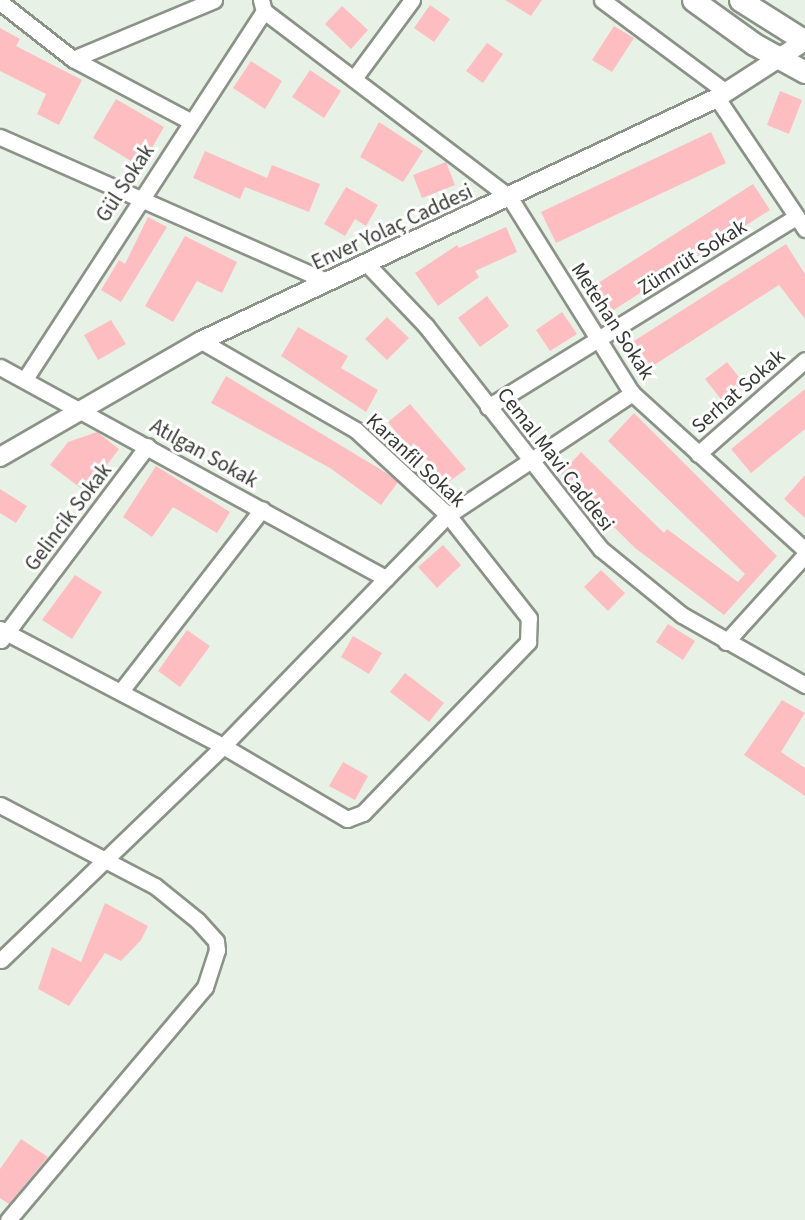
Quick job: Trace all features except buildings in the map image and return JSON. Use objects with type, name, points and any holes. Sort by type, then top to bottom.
[{"type":"main road","points":[[693,0],[778,58],[805,72]]},
{"type":"main road","points":[[740,0],[805,41]]},
{"type":"street","points":[[73,59],[214,0]]},
{"type":"street","points":[[355,77],[412,0]]},
{"type":"street","points":[[602,0],[722,95],[802,225]]},
{"type":"street","points":[[0,2],[73,59],[190,122]]},
{"type":"street","name":"Metehan Sokak","points":[[263,6],[510,198],[632,393],[805,550]]},
{"type":"street","name":"Gül Sokak","points":[[25,379],[263,6]]},
{"type":"street","name":"Enver Yolaç Caddesi","points":[[0,457],[201,341],[510,198],[722,95],[805,41]]},
{"type":"street","points":[[0,137],[141,196],[327,281]]},
{"type":"street","name":"Zümrüt Sokak","points":[[488,407],[599,340],[802,225]]},
{"type":"street","name":"Cemal Mavi Caddesi","points":[[366,263],[426,326],[577,524],[627,573],[726,642],[805,684]]},
{"type":"street","name":"Karanfil Sokak","points":[[201,341],[356,430],[448,515],[529,618],[532,631],[352,819],[337,817],[223,746]]},
{"type":"street","name":"Serhat Sokak","points":[[698,454],[805,360]]},
{"type":"street","name":"Atılgan Sokak","points":[[0,367],[386,578]]},
{"type":"street","points":[[1,960],[105,856],[223,746],[448,515],[632,393]]},
{"type":"street","name":"Gelincik Sokak","points":[[2,634],[147,446]]},
{"type":"street","points":[[120,691],[262,510]]},
{"type":"street","points":[[726,642],[805,555]]},
{"type":"street","points":[[2,634],[120,691],[223,746]]},
{"type":"street","points":[[0,805],[105,856],[198,921],[216,941],[214,969],[142,1066],[8,1220]]}]
